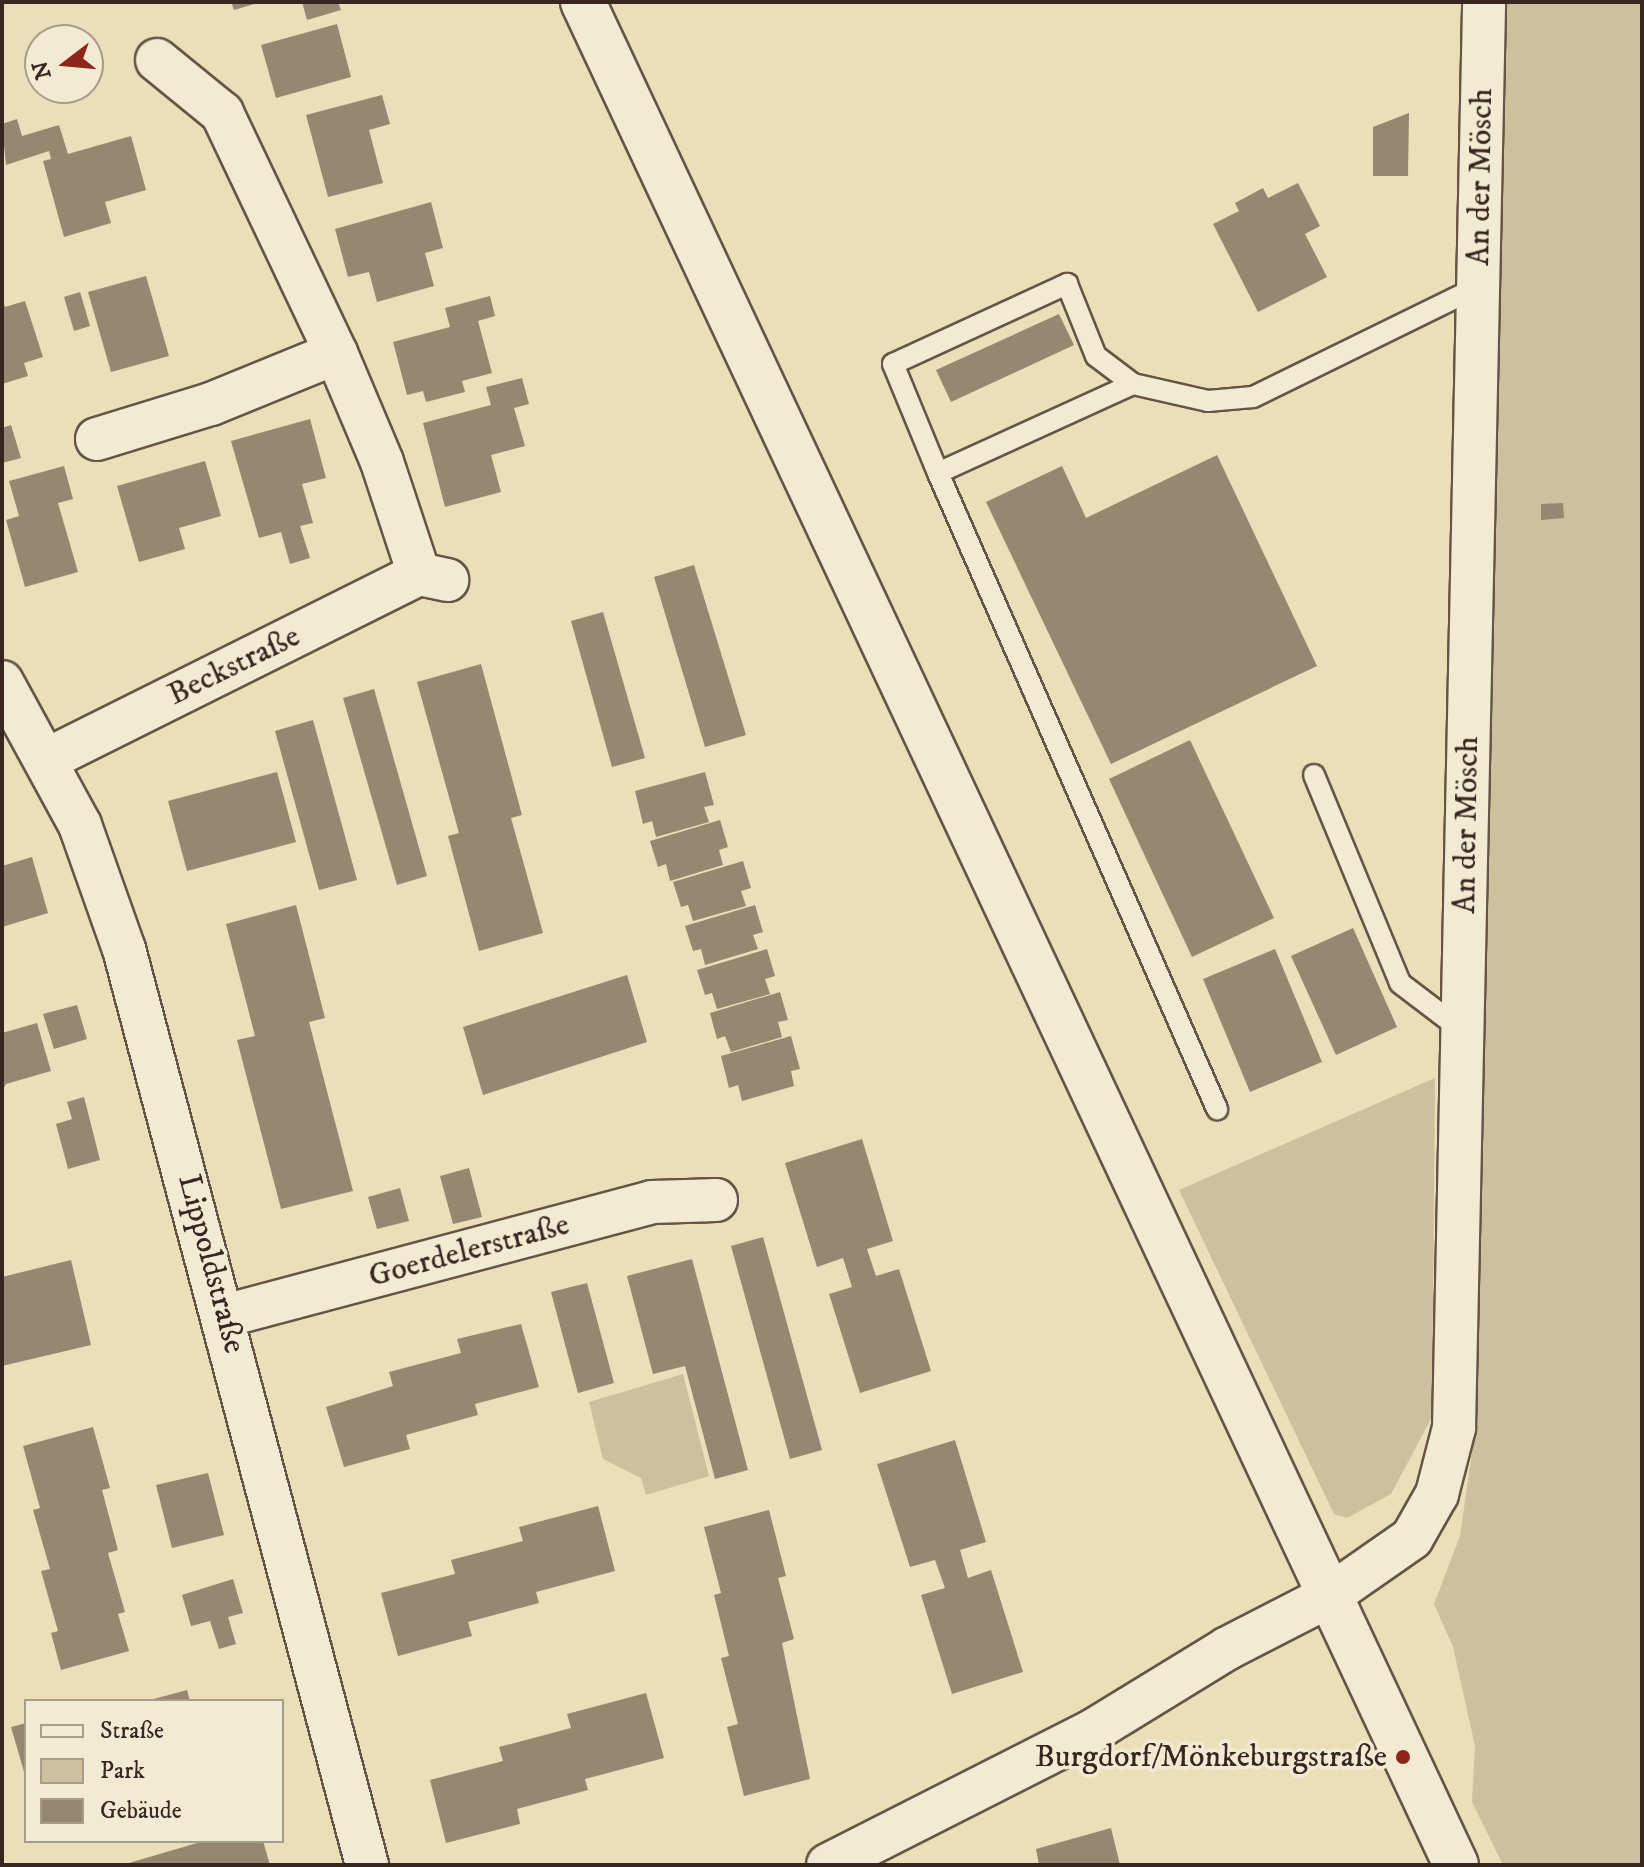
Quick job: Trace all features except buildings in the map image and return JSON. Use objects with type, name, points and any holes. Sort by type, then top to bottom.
[{"type":"street","points":[[583,2],[1456,1865]]},
{"type":"street","name":"An der Mösch","points":[[828,1865],[1094,1730],[1226,1649],[1329,1596],[1412,1538],[1437,1494],[1454,1428],[1484,2]]},
{"type":"street","name":"Beckstraße","points":[[48,759],[433,577],[336,353],[222,113],[157,60]]},
{"type":"street","points":[[97,439],[211,404],[336,353]]},
{"type":"street","name":"Lippoldstraße","points":[[2,682],[48,759],[80,825],[124,949],[224,1316],[364,1864]]},
{"type":"street","name":"Goerdelerstraße","points":[[224,1316],[652,1202],[716,1200]]},
{"type":"lane","points":[[1217,1109],[893,364],[1067,284],[1096,356],[1133,384],[1208,401],[1253,397],[1478,287]]},
{"type":"lane","points":[[938,473],[1133,384]]},
{"type":"lane","points":[[1314,775],[1400,983],[1463,1031]]},
{"type":"green space","points":[[1497,2],[1642,2],[1642,1865],[1503,1865],[1472,1802],[1475,1746],[1453,1647],[1434,1604],[1460,1536],[1473,1445]]},
{"type":"green space","points":[[1435,1078],[1432,1417],[1391,1494],[1347,1518],[1334,1514],[1179,1190]]},
{"type":"green space","points":[[683,1374],[709,1476],[646,1495],[641,1478],[603,1459],[589,1402]]},
{"type":"place","name":"Burgdorf/Mönkeburgstraße","points":[[1403,1757]]}]
